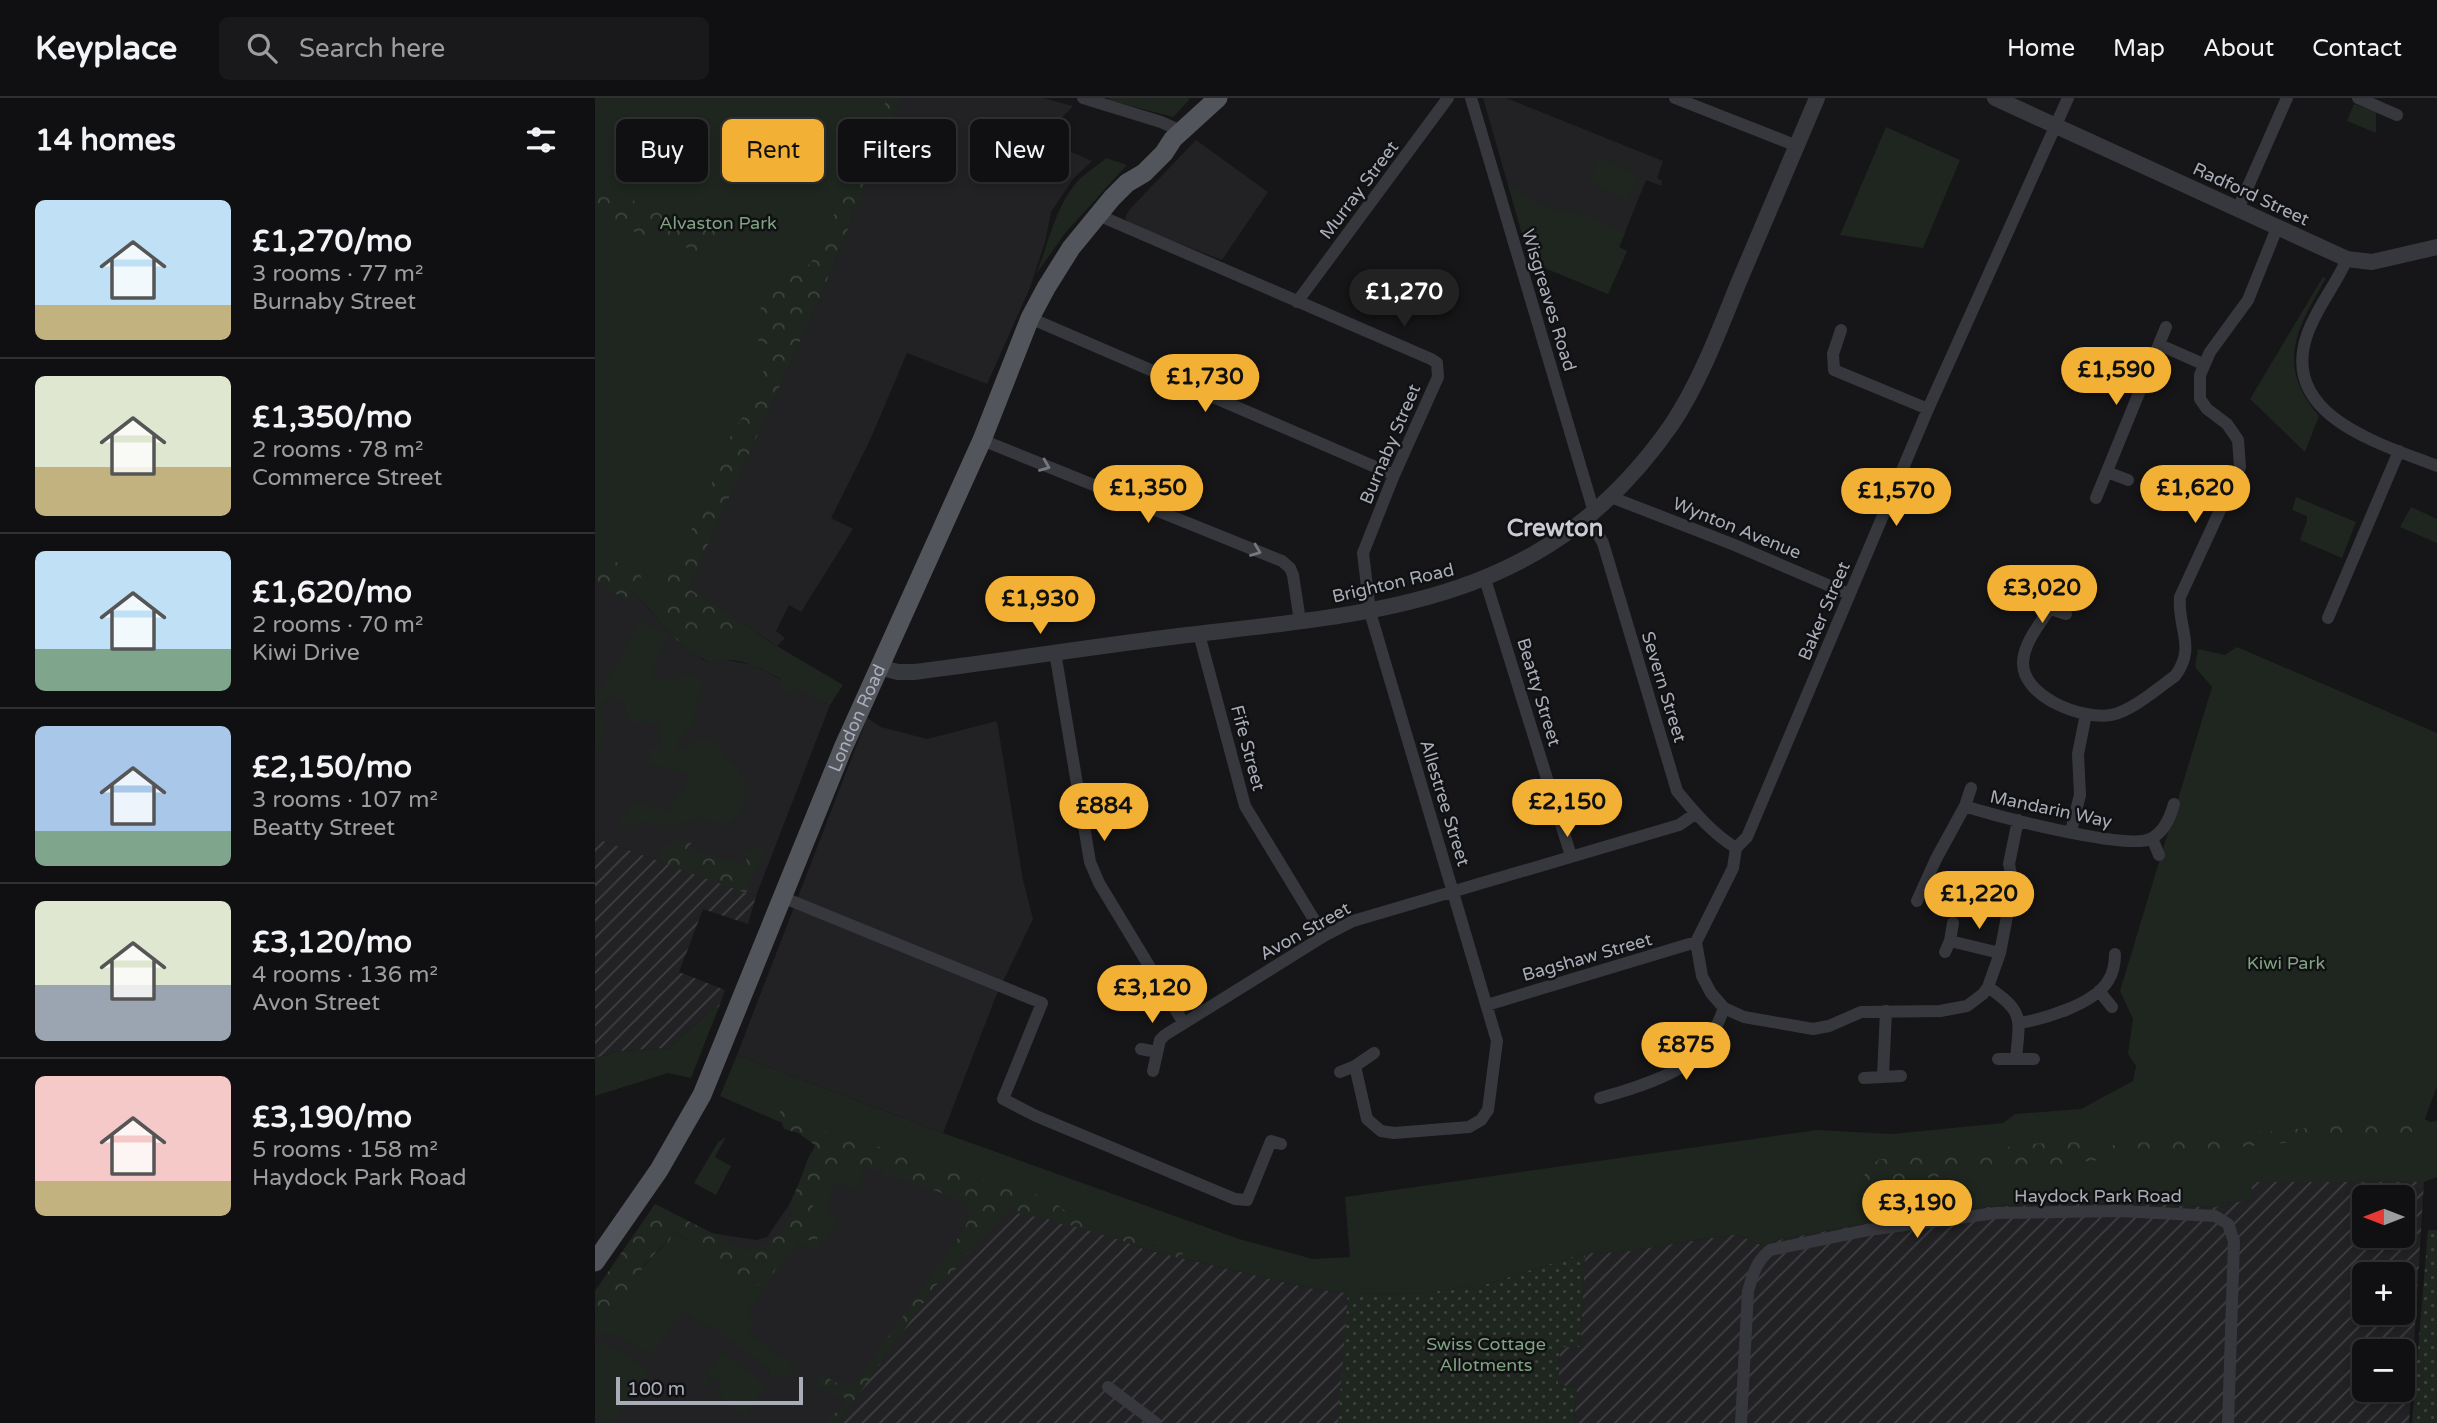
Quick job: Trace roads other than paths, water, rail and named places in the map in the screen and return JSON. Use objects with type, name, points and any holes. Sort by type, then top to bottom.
[{"type":"main road","name":"London Road","points":[[595,1262],[659,1170],[702,1095],[878,667],[982,440],[1030,318],[1058,268],[1098,215],[1127,183],[1136,167],[1218,98]]},
{"type":"street","points":[[1083,98],[1140,115],[1177,135]]},
{"type":"street","name":"Murray Street","points":[[1297,302],[1448,98]]},
{"type":"street","name":"Wisgreaves Road","points":[[1471,98],[1591,515]]},
{"type":"street","points":[[1675,98],[1797,146]]},
{"type":"street","name":"Brighton Road","points":[[878,667],[898,672],[914,672],[1370,612],[1437,596],[1485,579],[1538,551],[1591,515],[1611,496],[1671,424],[1692,389],[1817,98]]},
{"type":"street","name":"Radford Street","points":[[1995,98],[2347,259],[2372,262],[2437,247]]},
{"type":"street","name":"Baker Street","points":[[1696,942],[1733,868],[1736,848],[1747,837],[1927,409],[2067,98]]},
{"type":"street","points":[[2238,209],[2287,98]]},
{"type":"street","points":[[2358,98],[2397,115]]},
{"type":"street","name":"Burnaby Street","points":[[1098,215],[1437,363],[1437,377],[1363,553],[1370,612]]},
{"type":"street","points":[[2049,610],[2027,646],[2023,663],[2026,677],[2031,686],[2044,696],[2086,714],[2111,715],[2127,709],[2175,676],[2183,663],[2187,646],[2181,622],[2181,597],[2240,467],[2238,440],[2227,424],[2212,414],[2200,399],[2199,385],[2203,364],[2248,300],[2277,228]]},
{"type":"street","points":[[2347,259],[2306,336],[2303,365],[2306,384],[2321,408],[2333,420],[2437,466]]},
{"type":"street","points":[[1030,318],[1394,475]]},
{"type":"street","points":[[2096,498],[2166,327]]},
{"type":"street","points":[[1841,330],[1833,354],[1834,370],[1927,409]]},
{"type":"street","points":[[2160,345],[2203,364]]},
{"type":"street","points":[[982,440],[1282,561],[1293,575],[1300,621]]},
{"type":"street","points":[[2327,618],[2399,451]]},
{"type":"street","points":[[2107,472],[2127,480]]},
{"type":"street","name":"Wynton Avenue","points":[[1611,496],[1849,594]]},
{"type":"street","name":"Severn Street","points":[[1591,515],[1603,543],[1677,791],[1695,814],[1720,838],[1736,848]]},
{"type":"street","name":"Beatty Street","points":[[1485,579],[1571,856]]},
{"type":"street","points":[[2030,601],[2066,614]]},
{"type":"street","name":"Allestree Street","points":[[1355,1066],[1367,1119],[1381,1131],[1394,1133],[1461,1128],[1475,1124],[1488,1110],[1497,1055],[1497,1041],[1487,1005],[1370,612]]},
{"type":"street","name":"Fife Street","points":[[1199,634],[1245,806],[1324,936]]},
{"type":"street","points":[[1055,652],[1094,872],[1183,1022]]},
{"type":"street","points":[[2071,831],[2080,795],[2078,754],[2086,714]]},
{"type":"street","points":[[1965,806],[1971,788]]},
{"type":"street","points":[[2159,855],[2152,838],[2170,818],[2174,804]]},
{"type":"street","name":"Mandarin Way","points":[[1917,901],[1965,806],[2103,840],[2152,838]]},
{"type":"street","name":"Avon Street","points":[[1153,1071],[1160,1040],[1183,1022],[1353,921],[1679,825],[1695,814]]},
{"type":"street","points":[[1696,942],[1699,967],[1705,984],[1724,1008],[1744,1017],[1813,1029],[1829,1026],[1861,1012],[1940,1011],[1960,1008],[1978,999],[1987,987],[2000,953],[2013,885],[2009,864],[2018,820]]},
{"type":"street","points":[[1924,885],[1941,894]]},
{"type":"street","points":[[782,897],[1042,1003],[1003,1099],[1036,1116],[1235,1199],[1247,1200],[1271,1141],[1282,1144]]},
{"type":"street","points":[[1953,923],[1947,946],[2000,953]]},
{"type":"street","name":"Bagshaw Street","points":[[1487,1005],[1696,942]]},
{"type":"street","points":[[2019,1023],[2055,1014],[2099,991],[2111,977],[2115,954]]},
{"type":"street","points":[[1987,987],[2010,1004],[2016,1012],[2019,1023],[2016,1058]]},
{"type":"street","points":[[2099,991],[2112,1007]]},
{"type":"street","points":[[1600,1098],[1636,1088],[1672,1072],[1700,1054],[1712,1036],[1724,1008]]},
{"type":"street","points":[[1883,1076],[1886,1011]]},
{"type":"street","points":[[1142,1049],[1157,1052]]},
{"type":"street","points":[[1340,1072],[1374,1054]]},
{"type":"street","points":[[1998,1059],[2034,1059]]},
{"type":"street","points":[[1864,1079],[1901,1076]]},
{"type":"street","name":"Haydock Park Road","points":[[1741,1423],[1748,1291],[1753,1271],[1760,1258],[1770,1250],[1868,1230],[1996,1213],[2119,1211],[2215,1216],[2228,1224],[2234,1241],[2228,1423]]},
{"type":"street","points":[[1108,1387],[1156,1423]]},
{"type":"district","name":"Crewton","points":[[1555,528]]},
{"type":"park label","name":"Alvaston Park","points":[[718,223]]},
{"type":"park label","name":"Kiwi Park","points":[[2286,963]]},
{"type":"park label","name":"Swiss Cottage Allotments","points":[[1486,1354]]}]
